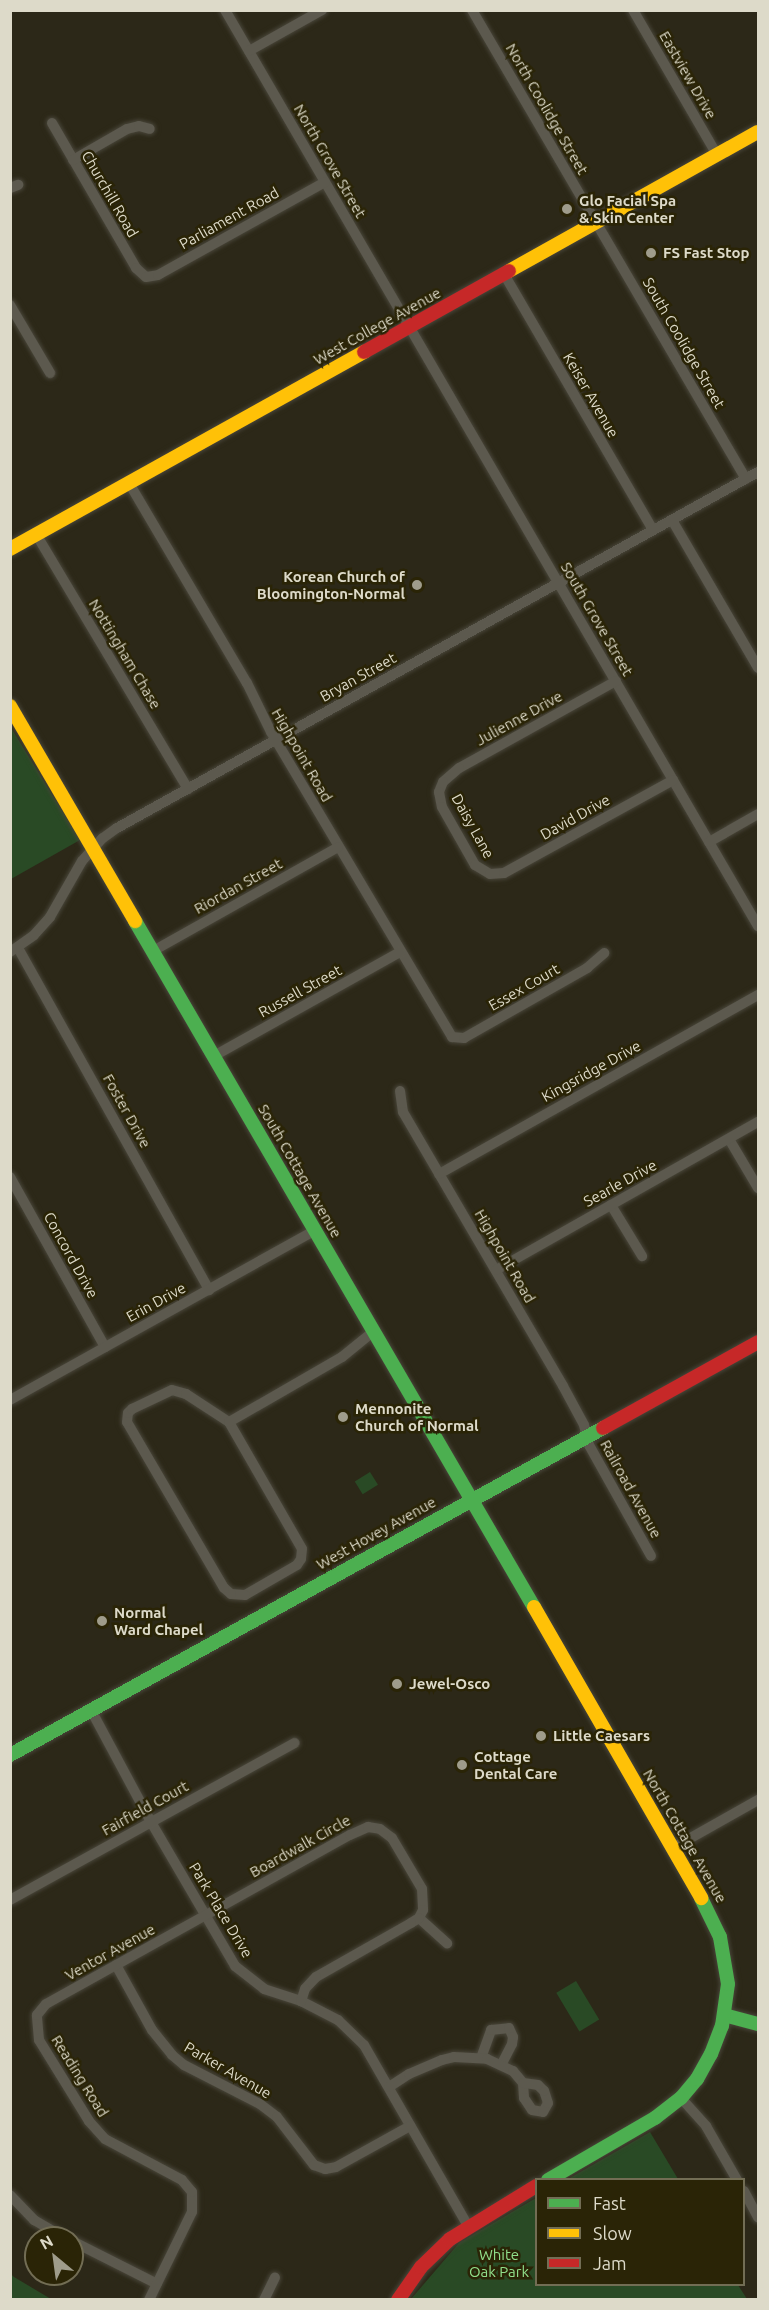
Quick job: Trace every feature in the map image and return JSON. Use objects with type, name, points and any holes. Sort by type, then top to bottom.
[{"type":"main road","name":"West College Avenue","points":[[10,549],[759,132]]},
{"type":"main road","name":"South Cottage Avenue","points":[[10,706],[561,1653]]},
{"type":"main road","name":"West Hovey Avenue","points":[[10,1755],[759,1342]]},
{"type":"main road","name":"North Cottage Avenue","points":[[551,2178],[656,2118],[681,2098],[697,2079],[711,2054],[724,2015],[728,1984],[720,1937],[710,1913],[561,1653]]},
{"type":"main road","points":[[724,2015],[759,2024]]},
{"type":"main road","points":[[398,2300],[407,2284],[434,2254],[468,2226],[535,2187]]},
{"type":"street","name":"North Grove Street","points":[[225,10],[408,327]]},
{"type":"street","points":[[249,51],[322,10]]},
{"type":"street","name":"North Coolidge Street","points":[[472,10],[596,223]]},
{"type":"street","name":"Eastview Drive","points":[[633,10],[717,155]]},
{"type":"street","name":"Churchill Road","points":[[52,123],[136,268],[146,277]]},
{"type":"street","points":[[73,160],[127,129],[139,126],[150,129]]},
{"type":"street","name":"Parliament Road","points":[[146,277],[158,275],[325,182]]},
{"type":"street","name":"South Coolidge Street","points":[[596,223],[746,479]]},
{"type":"street","name":"Keiser Avenue","points":[[504,274],[653,530]]},
{"type":"street","points":[[10,305],[50,373]]},
{"type":"street","name":"South Grove Street","points":[[408,327],[759,926]]},
{"type":"street","name":"Bryan Street","points":[[14,950],[50,917],[74,873],[93,849],[117,828],[759,472]]},
{"type":"street","name":"Highpoint Road","points":[[129,483],[247,682],[276,740],[338,847],[447,1033],[454,1038]]},
{"type":"street","points":[[672,520],[759,668]]},
{"type":"street","name":"Nottingham Chase","points":[[36,534],[188,789]]},
{"type":"street","name":"Julienne Drive","points":[[441,787],[449,775],[459,768],[616,681]]},
{"type":"street","name":"David Drive","points":[[489,874],[504,873],[673,780]]},
{"type":"street","name":"Daisy Lane","points":[[441,787],[442,807],[478,868],[489,874]]},
{"type":"street","points":[[709,842],[759,814]]},
{"type":"street","name":"Riordan Street","points":[[153,951],[338,847]]},
{"type":"street","name":"Foster Drive","points":[[14,950],[210,1290]]},
{"type":"street","name":"Russell Street","points":[[214,1056],[400,952]]},
{"type":"street","name":"Essex Court","points":[[454,1038],[464,1038],[556,986],[587,968],[604,953]]},
{"type":"street","name":"Kingsridge Drive","points":[[440,1174],[759,995]]},
{"type":"street","name":"Highpoint Road","points":[[400,1091],[403,1112],[568,1396],[587,1436]]},
{"type":"street","name":"Searle Drive","points":[[496,1270],[759,1122]]},
{"type":"street","points":[[729,1138],[759,1188]]},
{"type":"street","name":"Concord Drive","points":[[10,1177],[105,1347]]},
{"type":"street","points":[[611,1205],[642,1256]]},
{"type":"street","name":"Erin Drive","points":[[10,1400],[315,1230]]},
{"type":"street","points":[[230,1422],[342,1357],[374,1331]]},
{"type":"street","points":[[172,1390],[186,1394],[230,1422],[285,1518],[302,1554],[297,1565],[245,1594],[237,1596],[224,1588],[127,1418],[132,1409],[172,1390]]},
{"type":"street","name":"Railroad Avenue","points":[[587,1436],[589,1445],[651,1556]]},
{"type":"street","name":"Park Place Drive","points":[[91,1710],[151,1822],[235,1966],[264,1989],[301,2001],[329,2014],[348,2028],[364,2045],[468,2226]]},
{"type":"street","name":"Fairfield Court","points":[[10,1900],[294,1743]]},
{"type":"street","points":[[673,1848],[759,1800]]},
{"type":"street","name":"Boardwalk Circle","points":[[205,1916],[368,1827],[380,1829],[392,1838],[422,1889],[424,1902],[418,1918]]},
{"type":"street","name":"Ventor Avenue","points":[[36,2020],[46,2004],[205,1916]]},
{"type":"street","points":[[301,2001],[305,1989],[316,1977],[418,1918],[447,1943]]},
{"type":"street","name":"Parker Avenue","points":[[116,1965],[152,2030],[172,2055],[184,2065],[260,2104],[277,2117],[314,2165],[325,2169],[336,2167],[410,2126]]},
{"type":"street","name":"Reading Road","points":[[36,2020],[39,2040],[89,2121],[105,2139],[182,2180],[192,2192],[192,2212],[149,2300]]},
{"type":"street","points":[[481,2058],[492,2030],[508,2028],[513,2037],[512,2044],[502,2064]]},
{"type":"street","points":[[389,2087],[435,2062],[454,2057],[481,2058],[502,2064],[513,2071],[523,2083]]},
{"type":"street","points":[[681,2098],[706,2126],[736,2178]]},
{"type":"street","points":[[745,2193],[759,2217]]},
{"type":"street","points":[[10,2195],[34,2220],[44,2226]]},
{"type":"street","points":[[84,2247],[157,2284]]},
{"type":"street","points":[[264,2300],[275,2277]]},
{"type":"green space","points":[[10,726],[80,840],[11,879],[10,879]]},
{"type":"green space","points":[[370,1472],[378,1485],[363,1494],[355,1482]]},
{"type":"green space","points":[[576,1981],[599,2020],[579,2031],[556,1993]]},
{"type":"green space","points":[[650,2132],[677,2178],[570,2178]]},
{"type":"green space","name":"White Oak Park","points":[[535,2199],[535,2286],[739,2286],[747,2299],[411,2299],[459,2243]]},
{"type":"green space","points":[[11,2274],[24,2283],[24,2286],[29,2286],[51,2299],[11,2299]]},
{"type":"traffic: fast","points":[[135,921],[534,1607]]},
{"type":"traffic: fast","points":[[10,1755],[603,1428]]},
{"type":"traffic: fast","points":[[551,2178],[655,2118],[681,2098],[697,2079],[711,2054],[722,2026],[728,1984],[720,1937],[701,1898]]},
{"type":"traffic: fast","points":[[724,2015],[758,2024]]},
{"type":"traffic: slow","points":[[509,271],[758,132]]},
{"type":"traffic: slow","points":[[10,549],[364,352]]},
{"type":"traffic: slow","points":[[10,706],[135,921]]},
{"type":"traffic: slow","points":[[534,1607],[701,1898]]},
{"type":"traffic: jam","points":[[364,352],[509,271]]},
{"type":"traffic: jam","points":[[603,1428],[758,1342]]},
{"type":"traffic: jam","points":[[398,2300],[421,2267],[450,2239],[535,2187]]},
{"type":"place","name":"Glo Facial Spa & Skin Center","points":[[567,209]]},
{"type":"place","name":"FS Fast Stop","points":[[651,253]]},
{"type":"place","name":"Korean Church of Bloomington-Normal","points":[[417,585]]},
{"type":"place","name":"Mennonite Church of Normal","points":[[343,1417]]},
{"type":"place","name":"Normal Ward Chapel","points":[[102,1621]]},
{"type":"place","name":"Jewel-Osco","points":[[397,1684]]},
{"type":"place","name":"Little Caesars","points":[[541,1736]]},
{"type":"place","name":"Cottage Dental Care","points":[[462,1765]]}]
